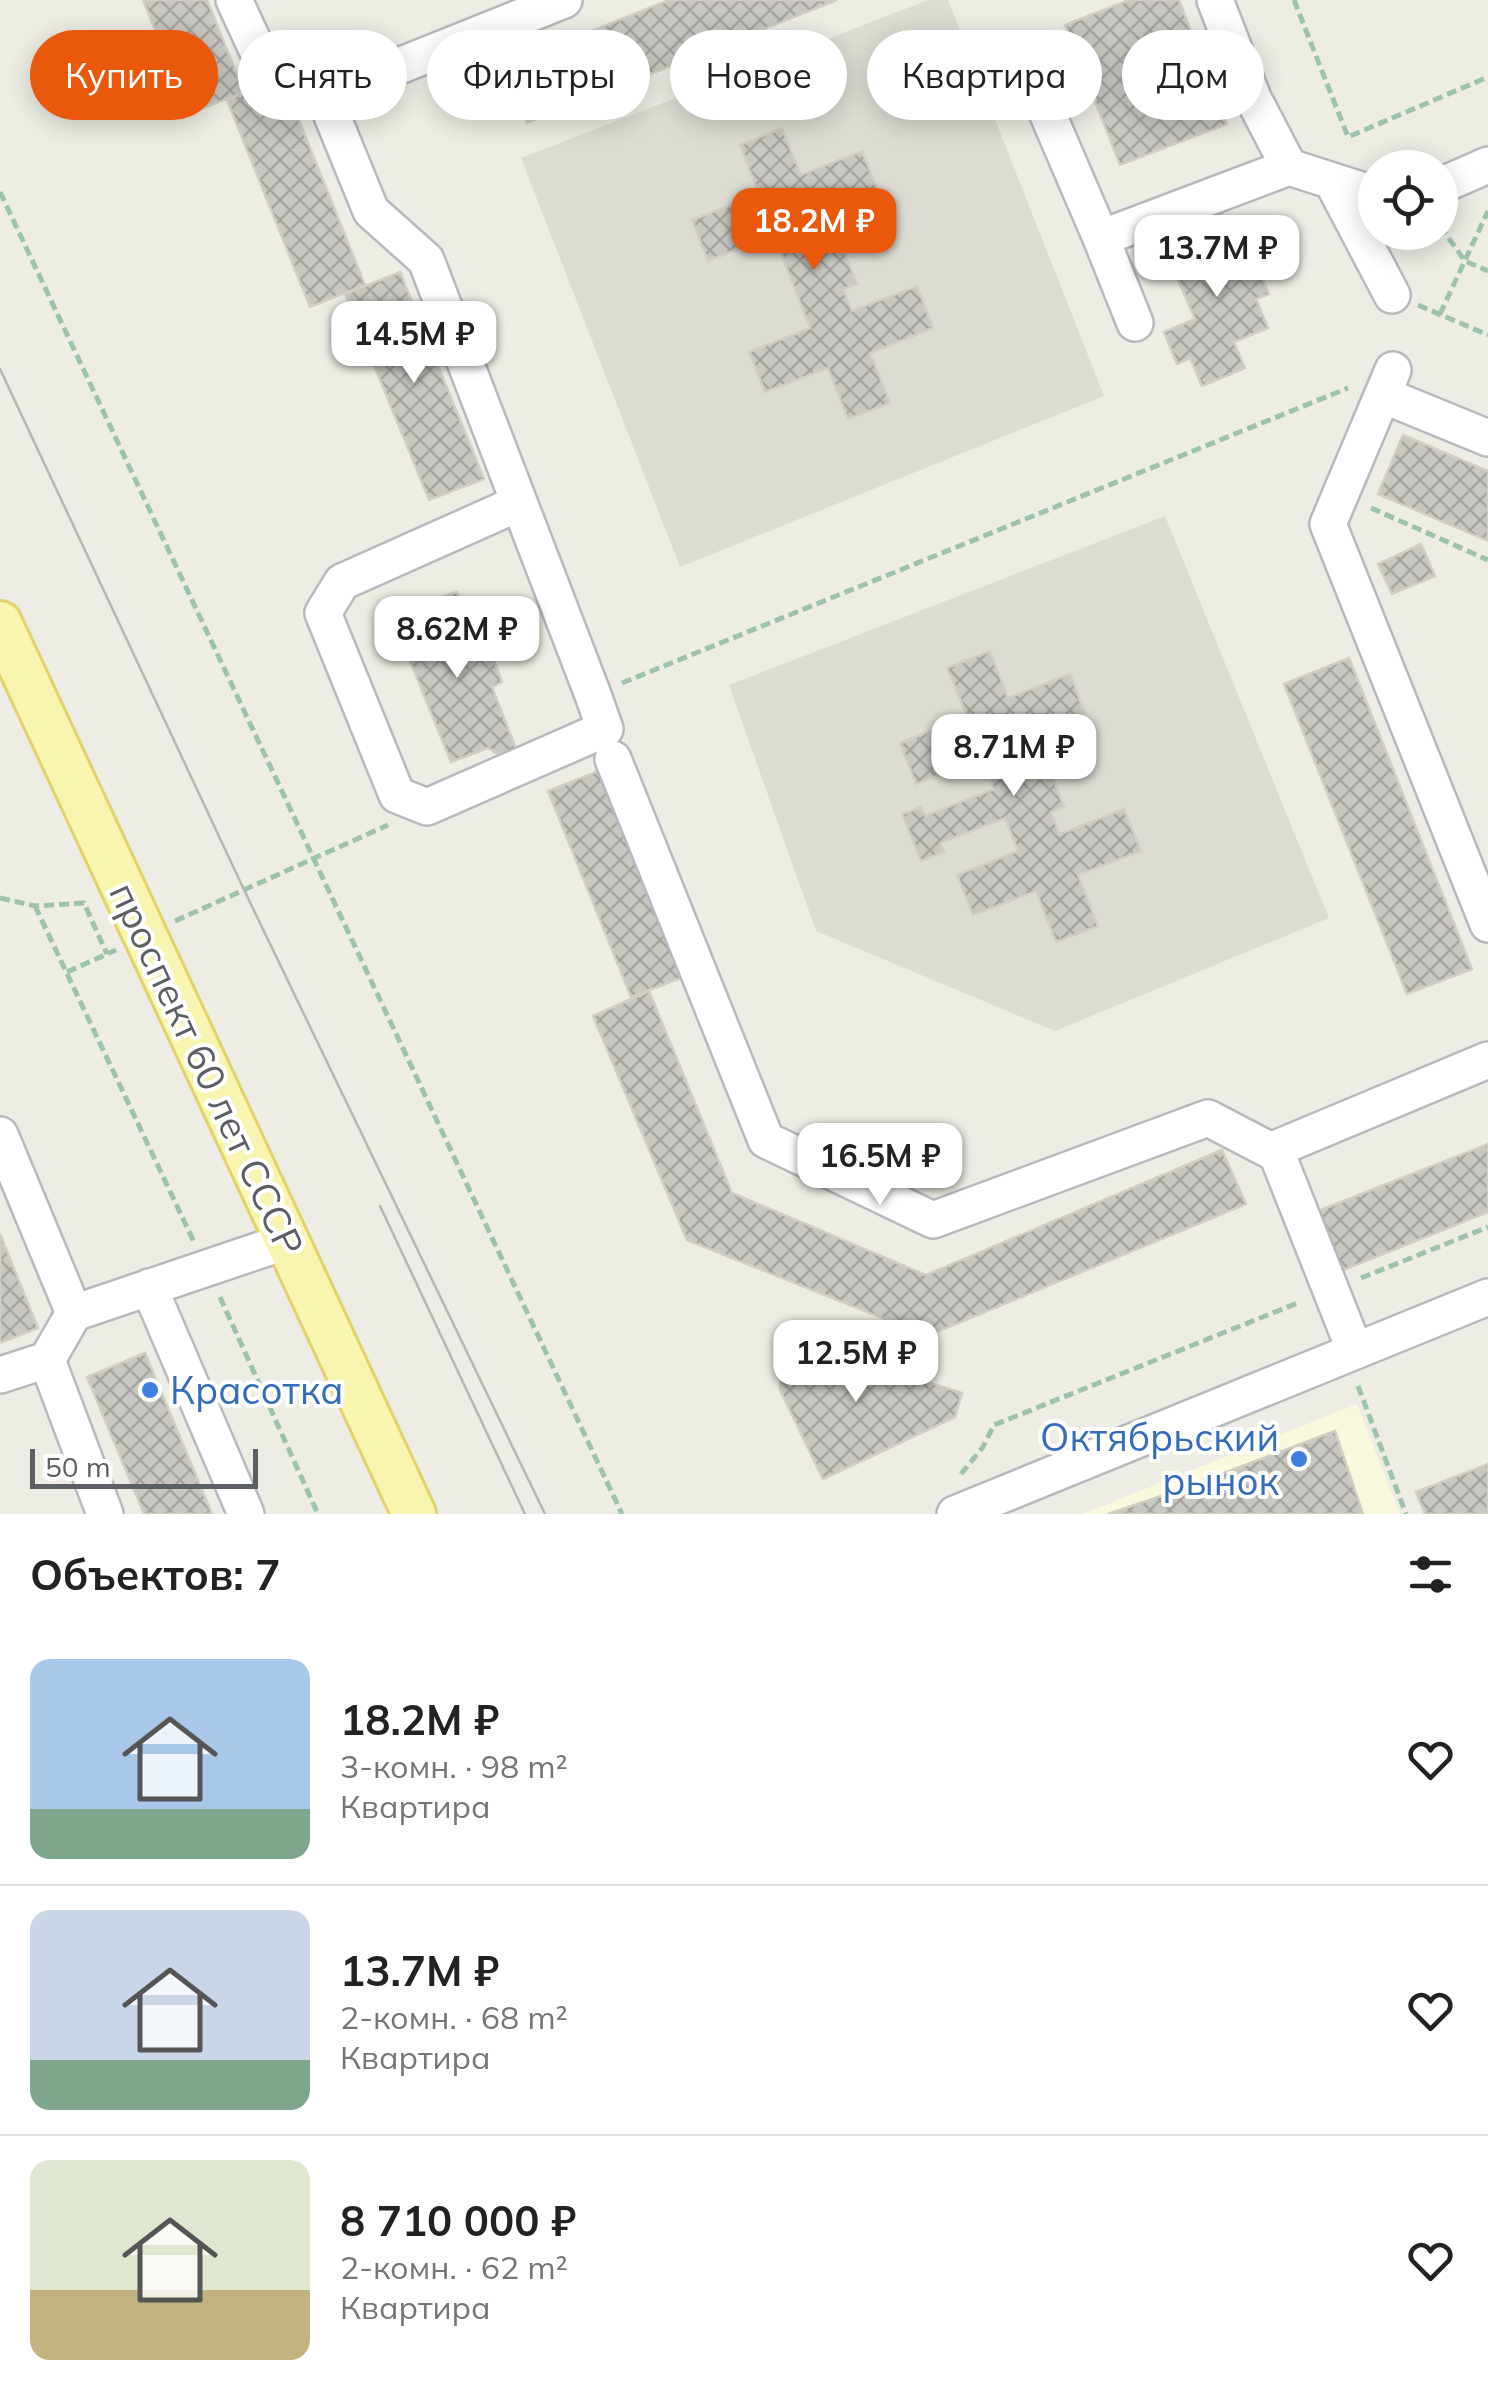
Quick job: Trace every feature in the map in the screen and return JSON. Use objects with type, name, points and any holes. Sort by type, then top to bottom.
[{"type":"main road","name":"проспект 60 лет СССР","points":[[0,623],[126,944],[287,1240],[414,1514]]},
{"type":"street","points":[[234,0],[248,30]]},
{"type":"street","points":[[407,63],[564,0]]},
{"type":"street","points":[[1215,0],[1254,98],[1290,167]]},
{"type":"street","points":[[334,120],[372,211],[426,260],[593,695],[605,729],[427,807],[397,795],[322,613],[342,582],[519,503]]},
{"type":"street","points":[[1050,120],[1135,323]]},
{"type":"street","points":[[1458,178],[1488,165]]},
{"type":"street","points":[[1101,238],[1290,167],[1358,189]]},
{"type":"street","points":[[1332,181],[1392,294]]},
{"type":"street","points":[[1488,438],[1388,382],[1328,524],[1488,924]]},
{"type":"street","points":[[613,760],[766,1140],[932,1220],[1208,1118],[1276,1154]]},
{"type":"street","points":[[1355,1351],[1275,1149],[1488,1060]]},
{"type":"street","points":[[0,1135],[74,1313]]},
{"type":"street","points":[[0,1375],[47,1360],[74,1313],[287,1240]]},
{"type":"street","points":[[149,1288],[246,1514]]},
{"type":"street","points":[[953,1498],[1355,1351],[1488,1298]]},
{"type":"street","points":[[47,1360],[105,1514]]},
{"type":"path","points":[[1294,0],[1348,137],[1488,77]]},
{"type":"path","points":[[0,192],[622,1514]]},
{"type":"path","points":[[1440,314],[1488,212]]},
{"type":"path","points":[[1457,250],[1465,261],[1488,271]]},
{"type":"path","points":[[1392,294],[1488,334]]},
{"type":"path","points":[[593,695],[1388,382]]},
{"type":"path","points":[[1340,495],[1488,560]]},
{"type":"path","points":[[66,972],[427,807]]},
{"type":"path","points":[[0,898],[35,906],[84,903],[126,944]]},
{"type":"path","points":[[35,906],[318,1514]]},
{"type":"path","points":[[953,1498],[994,1425],[1488,1227]]},
{"type":"path","points":[[1355,1351],[1356,1382],[1406,1514]]},
{"type":"shaded area","points":[[928,0],[948,0],[960,30],[867,30],[867,120],[995,120],[1104,396],[680,567],[521,158],[619,120],[650,120],[650,108],[670,100],[670,120],[847,120],[847,31]]},
{"type":"shaded area","points":[[1165,516],[1329,918],[1055,1031],[816,931],[729,685]]},
{"type":"shaded area","name":"Октябрьский рынок","points":[[1357,1404],[1400,1514],[1083,1514]]},
{"type":"building","points":[[143,0],[207,0],[238,77],[238,94],[218,102],[218,30],[155,30]]},
{"type":"building","points":[[669,0],[837,0],[761,30],[670,30],[670,66],[650,74],[650,30],[594,30]]},
{"type":"building","points":[[1129,0],[1179,0],[1191,30],[1122,30],[1122,120],[1225,120],[1227,124],[1120,165],[1102,119],[1102,30],[1067,30],[1065,25]]},
{"type":"building","points":[[238,96],[238,120],[299,120],[365,285],[310,307],[227,100]]},
{"type":"building","points":[[782,128],[801,175],[862,151],[878,191],[818,214],[826,235],[836,231],[857,284],[843,289],[852,311],[917,286],[933,328],[870,353],[890,403],[848,419],[828,368],[765,392],[749,352],[810,328],[774,235],[708,261],[692,220],[759,194],[740,145]]},
{"type":"building","points":[[1222,214],[1234,241],[1244,237],[1269,294],[1256,299],[1268,328],[1234,342],[1245,368],[1202,386],[1190,358],[1177,364],[1164,332],[1195,319],[1173,268],[1191,260],[1179,232]]},
{"type":"building","points":[[400,272],[484,479],[429,500],[345,294]]},
{"type":"building","points":[[1403,435],[1488,471],[1488,541],[1378,494]]},
{"type":"building","points":[[1421,544],[1435,576],[1392,594],[1378,564]]},
{"type":"building","points":[[457,592],[480,653],[490,649],[502,682],[492,687],[516,749],[501,756],[488,748],[451,762],[397,629],[436,615],[438,598]]},
{"type":"building","points":[[990,651],[1008,698],[1070,674],[1085,713],[1025,737],[1034,758],[1044,754],[1064,807],[1051,812],[1060,834],[1124,809],[1141,851],[1078,875],[1098,926],[1056,942],[1036,891],[973,915],[957,875],[1018,851],[1005,818],[940,843],[944,852],[921,861],[902,814],[921,807],[925,816],[994,789],[982,758],[916,784],[900,743],[967,716],[947,668]]},
{"type":"building","points":[[1349,658],[1472,969],[1407,994],[1284,684]]},
{"type":"building","points":[[603,769],[686,976],[631,997],[548,791]]},
{"type":"building","points":[[649,991],[732,1193],[926,1275],[1222,1150],[1246,1204],[927,1336],[687,1240],[593,1016]]},
{"type":"building","points":[[1488,1144],[1488,1212],[1341,1271],[1313,1213]]},
{"type":"building","points":[[0,1234],[38,1328],[0,1343]]},
{"type":"building","points":[[793,1338],[962,1393],[955,1417],[823,1479],[780,1390],[781,1362],[774,1349]]},
{"type":"building","points":[[145,1353],[212,1514],[144,1514],[87,1377]]},
{"type":"building","points":[[1335,1431],[1363,1514],[1108,1514],[1179,1490]]},
{"type":"building","points":[[1488,1464],[1488,1514],[1425,1514],[1416,1492]]},
{"type":"tram line","points":[[0,369],[246,894],[545,1514]]},
{"type":"tram line","points":[[380,1206],[525,1514]]},
{"type":"place","name":"Красотка","points":[[150,1390]]},
{"type":"place","name":"Октябрьский рынок","points":[[1299,1459]]}]
